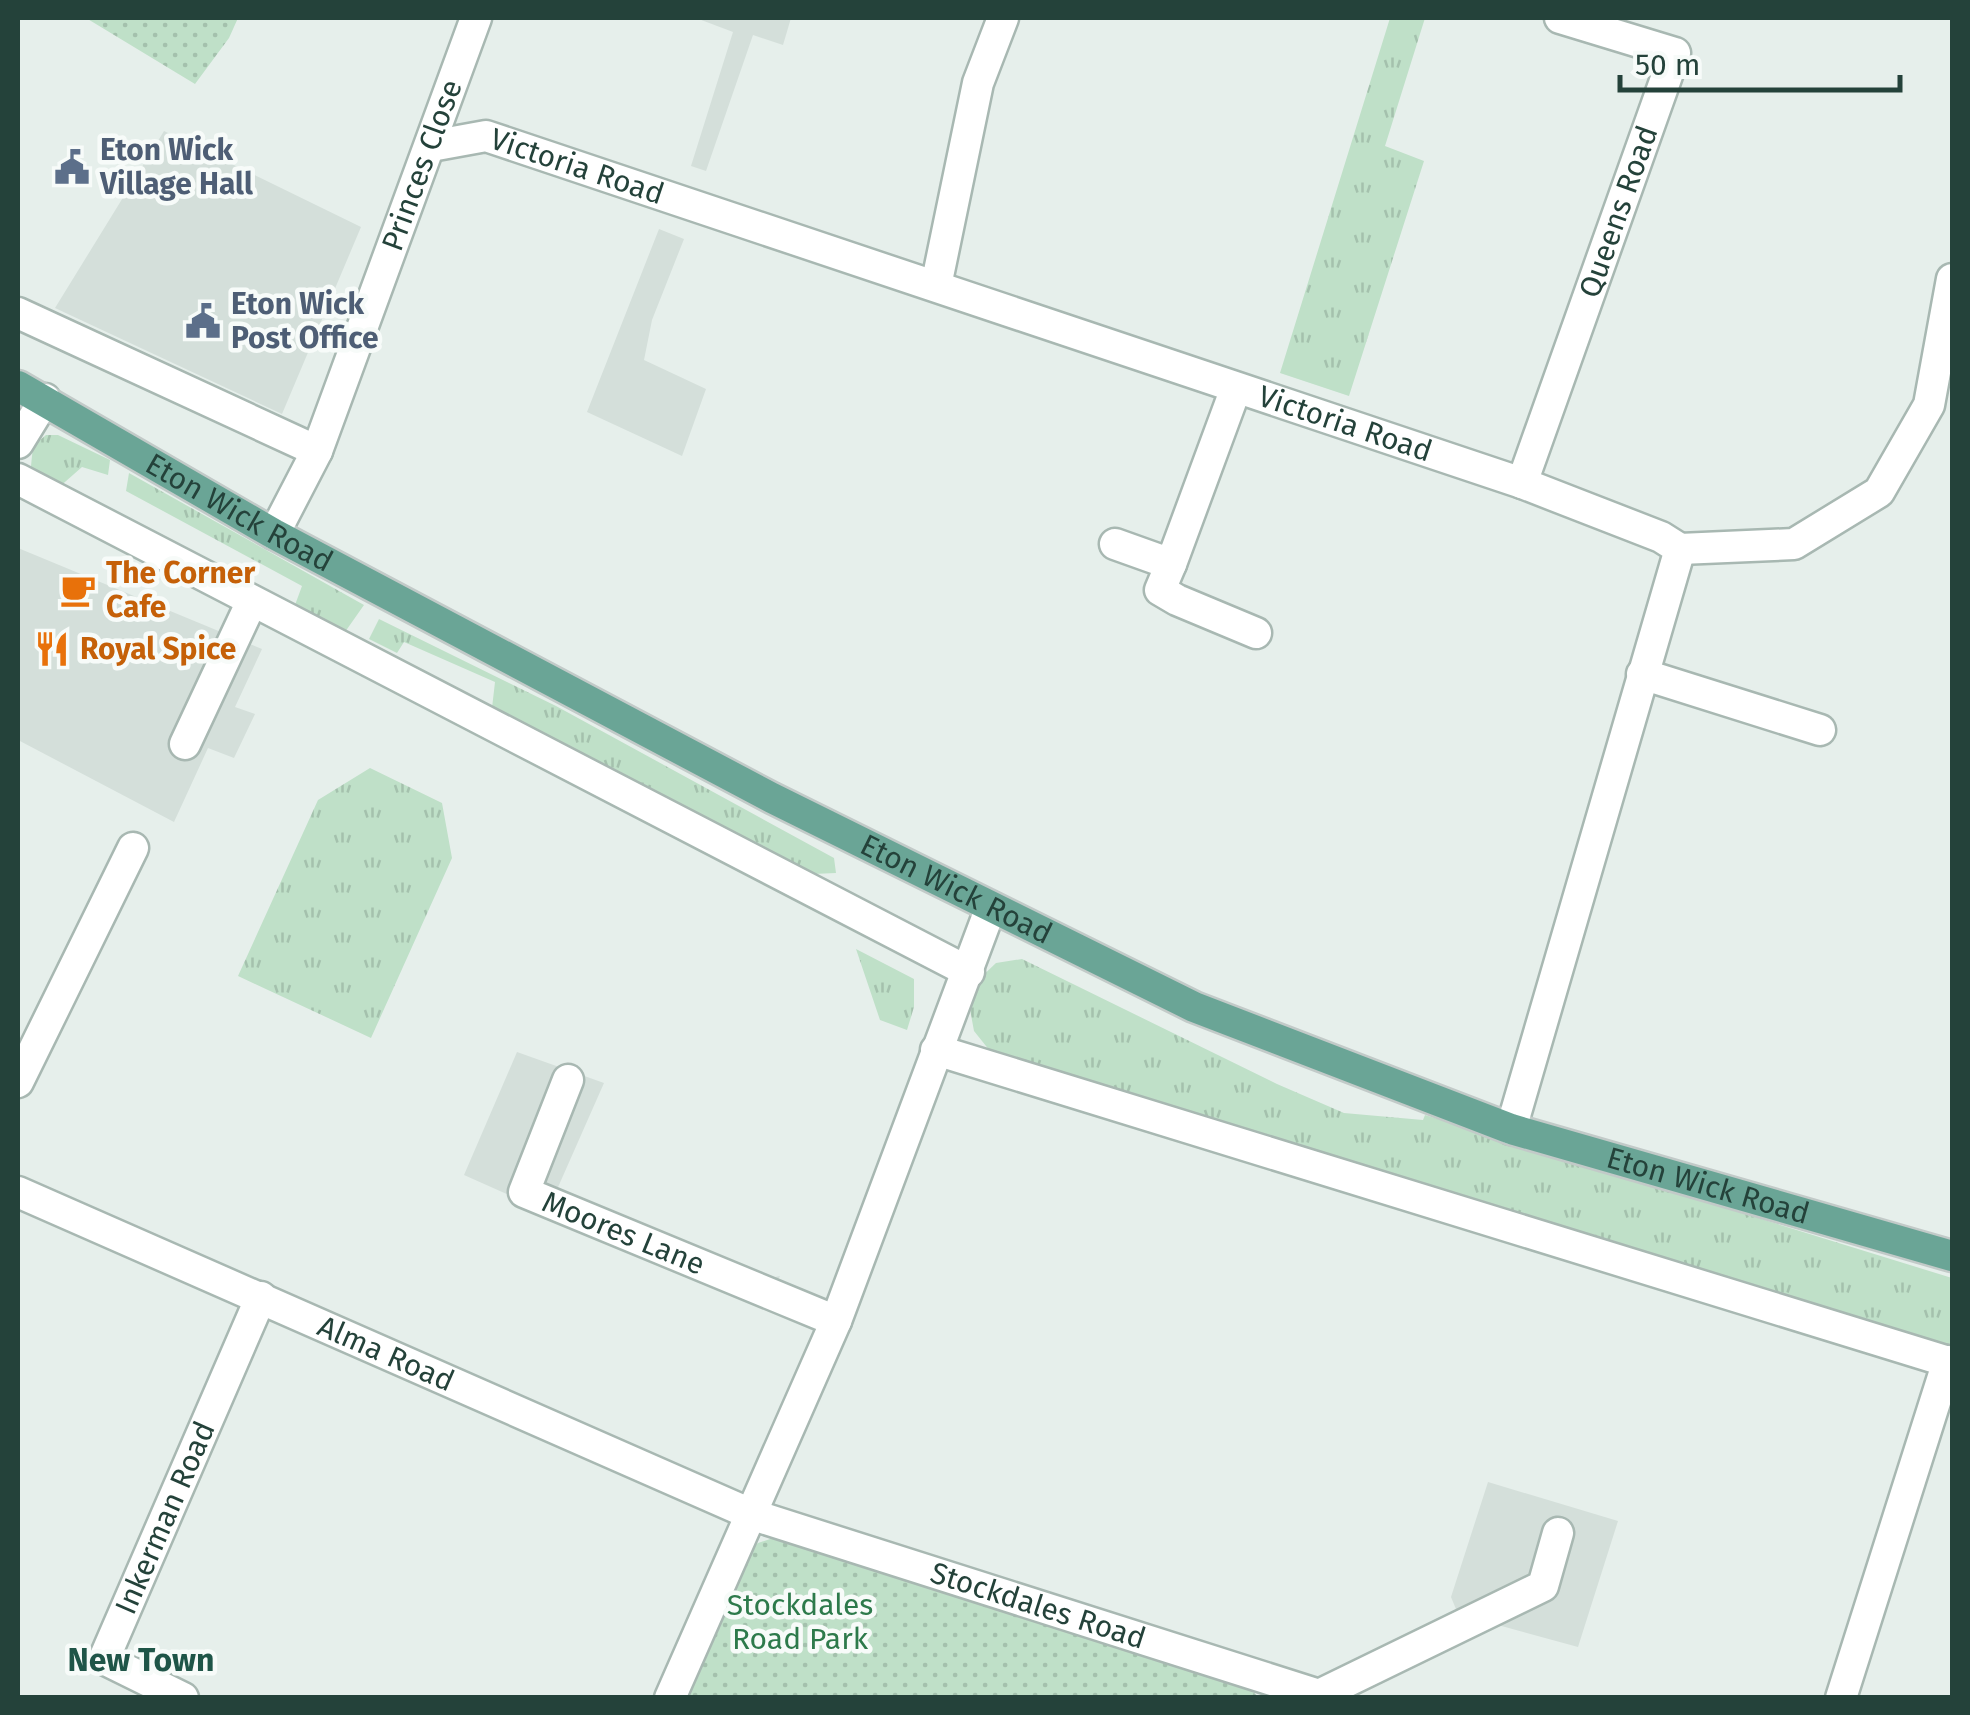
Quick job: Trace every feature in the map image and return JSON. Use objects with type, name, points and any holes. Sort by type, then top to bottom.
[{"type":"main road","name":"Eton Wick Road","points":[[31,393],[274,534],[772,798],[1194,1006],[1512,1129],[1952,1256]]},
{"type":"street","name":"Princes Close","points":[[274,534],[316,451],[476,18]]},
{"type":"street","points":[[936,286],[978,83],[1002,18]]},
{"type":"street","name":"Queens Road","points":[[1522,483],[1674,53],[1560,18]]},
{"type":"street","name":"Victoria Road","points":[[431,146],[486,136],[1522,483],[1660,537],[1680,549]]},
{"type":"street","points":[[1512,1129],[1680,549],[1794,544],[1879,492],[1929,406],[1952,279]]},
{"type":"street","points":[[18,313],[316,451]]},
{"type":"street","points":[[1236,388],[1160,590],[1256,633]]},
{"type":"street","points":[[18,442],[31,393]]},
{"type":"street","points":[[18,479],[968,972]]},
{"type":"street","points":[[1114,544],[1171,564]]},
{"type":"street","points":[[185,744],[252,601]]},
{"type":"street","points":[[1642,674],[1820,730]]},
{"type":"street","points":[[18,1082],[134,848]]},
{"type":"street","points":[[670,1698],[836,1320],[991,907]]},
{"type":"street","points":[[936,1050],[1950,1362],[1841,1698]]},
{"type":"street","name":"Moores Lane","points":[[568,1080],[524,1192],[836,1320]]},
{"type":"street","name":"Alma Road","points":[[18,1192],[753,1516]]},
{"type":"street","name":"Inkerman Road","points":[[183,1698],[104,1660],[260,1297]]},
{"type":"street","name":"Stockdales Road","points":[[753,1516],[1319,1696]]},
{"type":"street","points":[[1319,1696],[1542,1586],[1558,1533]]},
{"type":"shaded area","points":[[696,18],[791,18],[783,45],[753,35],[706,171],[691,166],[733,32]]},
{"type":"shaded area","points":[[164,131],[361,227],[282,414],[55,308]]},
{"type":"shaded area","points":[[659,229],[684,239],[652,320],[644,360],[706,389],[682,456],[587,412]]},
{"type":"shaded area","points":[[18,548],[262,649],[235,707],[255,714],[234,758],[208,748],[174,822],[18,740]]},
{"type":"shaded area","points":[[517,1052],[604,1083],[555,1194],[766,1279],[780,1276],[763,1309],[464,1175]]},
{"type":"shaded area","points":[[1488,1482],[1618,1521],[1578,1647],[1458,1614],[1451,1597]]},
{"type":"green space","points":[[86,18],[238,18],[229,38],[195,84]]},
{"type":"green space","points":[[1390,18],[1425,18],[1385,146],[1424,161],[1349,396],[1280,373]]},
{"type":"green space","points":[[46,435],[58,435],[110,460],[108,475],[82,467],[57,489],[30,476],[33,446]]},
{"type":"green space","points":[[129,473],[364,605],[345,632],[295,605],[302,586],[126,491]]},
{"type":"green space","points":[[379,619],[556,706],[834,858],[836,873],[813,874],[492,708],[495,682],[404,642],[397,653],[369,639]]},
{"type":"green space","points":[[370,768],[442,803],[452,858],[371,1038],[238,976],[318,800]]},
{"type":"green space","points":[[856,949],[914,979],[914,1007],[907,1030],[880,1020]]},
{"type":"green space","points":[[1022,959],[1344,1113],[1423,1120],[1425,1115],[1952,1278],[1952,1349],[994,1056],[974,1031],[969,1004],[975,983],[996,963]]},
{"type":"green space","name":"Stockdales Road Park","points":[[776,1537],[1245,1683],[1258,1697],[678,1698],[745,1553]]},
{"type":"place","name":"Eton Wick Village Hall","points":[[72,167]]},
{"type":"place","name":"Eton Wick Post Office","points":[[203,321]]},
{"type":"place","name":"The Corner Cafe","points":[[78,590]]},
{"type":"place","name":"Royal Spice","points":[[52,649]]},
{"type":"district","name":"New Town","points":[[141,1660]]}]
